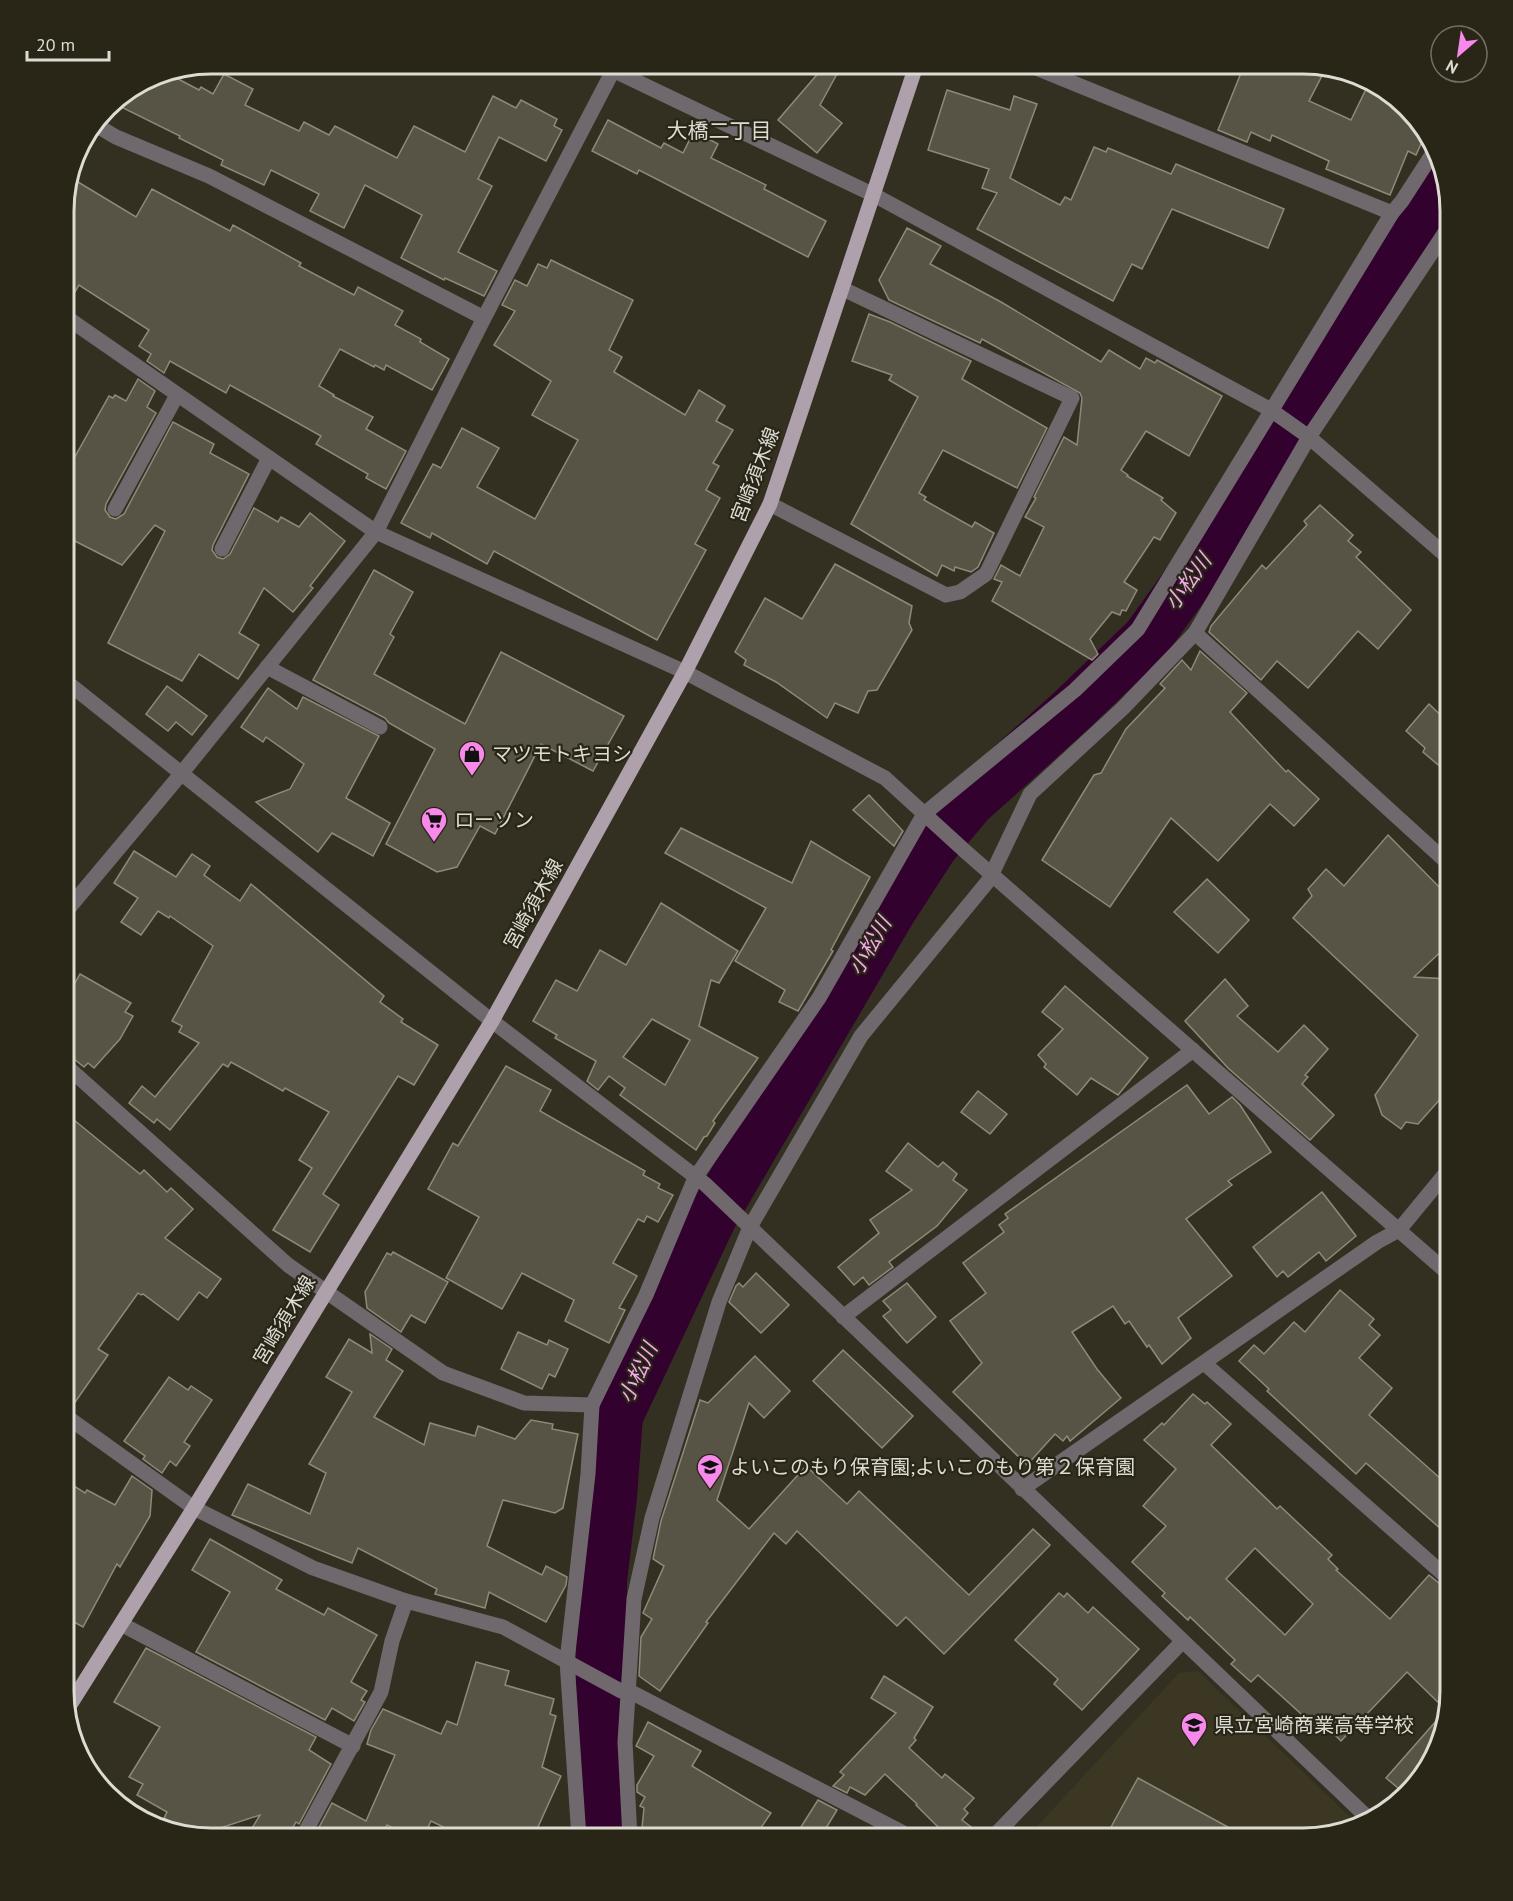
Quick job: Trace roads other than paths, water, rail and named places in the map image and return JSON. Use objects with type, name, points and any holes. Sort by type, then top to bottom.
[{"type":"main road","name":"宮崎須木線","points":[[74,1698],[194,1508],[492,1021],[685,672],[770,504],[914,74]]},
{"type":"street","points":[[74,902],[181,774],[376,532],[484,318],[613,73]]},
{"type":"street","points":[[629,73],[874,195],[1271,410],[1310,437],[1439,549]]},
{"type":"street","points":[[1050,74],[1392,213]]},
{"type":"street","points":[[101,128],[116,137],[209,176],[484,318]]},
{"type":"street","points":[[578,1828],[567,1661],[588,1474],[592,1405],[700,1181],[819,998],[924,814],[1075,690],[1138,629],[1392,213],[1429,158]]},
{"type":"street","points":[[629,1828],[625,1691],[634,1599],[652,1518],[745,1222],[861,1036],[992,874],[1030,794],[1123,708],[1195,633],[1310,437],[1439,242]]},
{"type":"street","points":[[770,504],[946,595],[960,592],[986,574],[1072,398],[843,289]]},
{"type":"street","points":[[74,323],[376,532],[685,672],[885,778],[966,852],[1439,1265]]},
{"type":"street","points":[[115,509],[177,395]]},
{"type":"street","points":[[222,549],[268,458]]},
{"type":"street","points":[[1195,633],[1439,854]]},
{"type":"street","points":[[267,667],[380,727]]},
{"type":"street","points":[[74,688],[492,1021],[700,1181],[1363,1813]]},
{"type":"street","points":[[843,1317],[1193,1050]]},
{"type":"street","points":[[74,1073],[288,1265],[442,1374],[524,1403],[592,1405]]},
{"type":"street","points":[[1022,1489],[1377,1242],[1399,1230],[1439,1181]]},
{"type":"street","points":[[1204,1363],[1439,1570]]},
{"type":"street","points":[[74,1422],[194,1508],[313,1568],[406,1601],[503,1627],[893,1828]]},
{"type":"street","points":[[308,1828],[381,1692],[392,1641],[406,1601]]},
{"type":"street","points":[[121,1624],[353,1746]]},
{"type":"street","points":[[1002,1828],[1182,1642]]},
{"type":"waterway","name":"小松川","points":[[607,1828],[600,1747],[602,1581],[618,1416],[712,1217],[891,911],[933,846],[970,802],[1071,711],[1147,638],[1212,548],[1360,309],[1413,237],[1438,195]]},
{"type":"place","name":"マツモトキヨシ","points":[[472,777]]},
{"type":"place","name":"ローソン","points":[[434,843]]},
{"type":"place","name":"よいこのもり保育園;よいこのもり第２保育園","points":[[710,1490]]},
{"type":"place","name":"県立宮崎商業高等学校","points":[[1194,1748]]},
{"type":"district","name":"大橋二丁目","points":[[719,131]]}]
